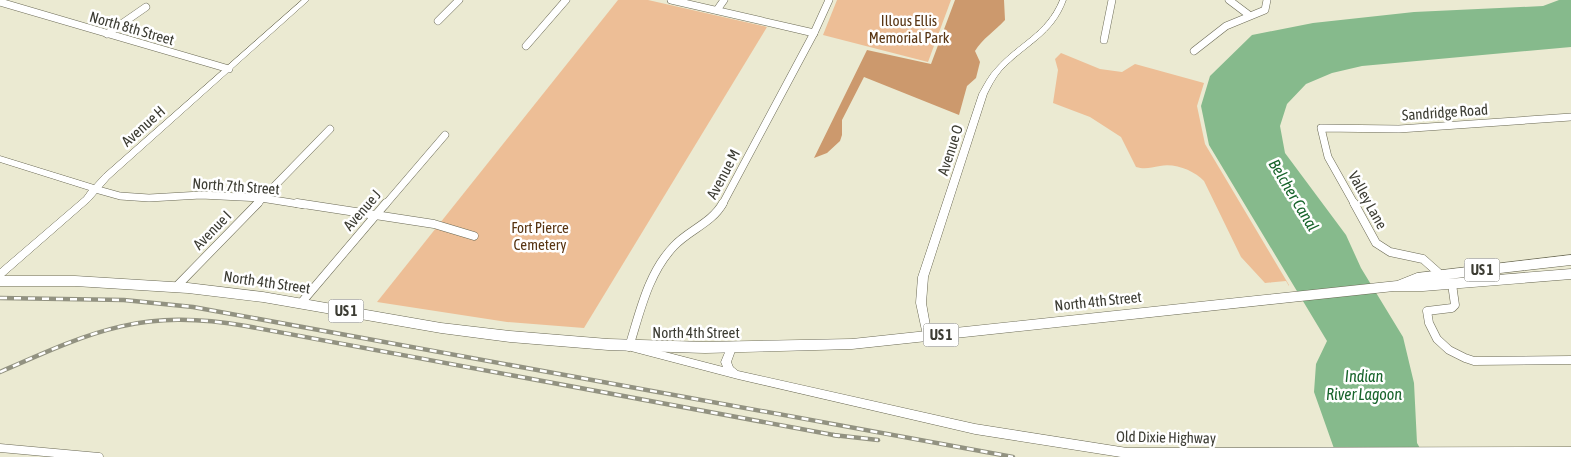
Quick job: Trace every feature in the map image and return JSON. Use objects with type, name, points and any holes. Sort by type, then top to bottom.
[{"type":"main road","name":"US 1","points":[[1394,286],[1417,278],[1571,260]]},
{"type":"main road","name":"US 1","points":[[1394,286],[1452,284],[1571,274]]},
{"type":"main road","name":"North 4th Street","points":[[0,281],[88,281],[177,286],[302,303],[458,330],[629,347],[731,348],[852,344],[927,337],[1394,286]]},
{"type":"street","name":"Avenue H","points":[[0,274],[87,199],[95,189],[303,0]]},
{"type":"street","points":[[438,21],[459,0]]},
{"type":"street","points":[[526,46],[566,0]]},
{"type":"street","points":[[671,0],[814,34]]},
{"type":"street","points":[[717,10],[724,0]]},
{"type":"street","name":"Avenue M","points":[[629,347],[644,300],[664,256],[692,231],[711,220],[719,211],[814,34],[829,0]]},
{"type":"street","name":"Avenue O","points":[[927,337],[921,303],[923,278],[983,94],[991,78],[1003,64],[1036,40],[1052,23],[1061,9],[1063,0]]},
{"type":"street","points":[[1104,40],[1112,0]]},
{"type":"street","points":[[1229,0],[1249,15]]},
{"type":"street","points":[[1194,51],[1226,26],[1265,10],[1267,0]]},
{"type":"street","name":"North 8th Street","points":[[0,2],[229,69]]},
{"type":"street","points":[[107,34],[146,7]]},
{"type":"street","name":"Sandridge Road","points":[[1321,128],[1399,129],[1571,117]]},
{"type":"street","name":"Valley Lane","points":[[1321,128],[1328,157],[1376,244],[1390,252],[1423,258],[1441,275]]},
{"type":"street","name":"Avenue I","points":[[177,286],[330,129]]},
{"type":"street","name":"Avenue J","points":[[302,303],[374,216],[445,135]]},
{"type":"street","name":"North 7th Street","points":[[0,159],[120,196],[149,198],[201,195],[261,198],[434,224],[474,236]]},
{"type":"street","points":[[1452,284],[1455,305],[1452,308],[1427,311],[1426,314],[1441,344],[1448,351],[1461,358],[1474,361],[1571,360]]},
{"type":"street","name":"Old Dixie Highway","points":[[629,347],[738,375],[975,429],[1127,453],[1571,452]]},
{"type":"street","points":[[731,348],[726,362],[727,367],[738,375]]},
{"type":"street","points":[[0,448],[99,457]]},
{"type":"green space","name":"Fort Pierce Cemetery","points":[[618,0],[648,0],[767,27],[584,328],[507,322],[377,302]]},
{"type":"green space","name":"Illous Ellis Memorial Park","points":[[837,0],[951,0],[928,62],[823,35]]},
{"type":"green space","points":[[1061,53],[1100,69],[1122,72],[1135,64],[1204,83],[1197,106],[1205,144],[1289,286],[1286,281],[1265,283],[1241,257],[1204,181],[1200,177],[1190,171],[1166,165],[1146,168],[1136,167],[1121,137],[1090,117],[1053,103],[1058,70],[1055,59]]},
{"type":"shaded area","points":[[955,0],[1004,0],[1005,20],[975,51],[980,62],[976,78],[967,86],[959,115],[864,77],[842,120],[840,141],[827,153],[814,158],[867,50],[931,64]]},
{"type":"water","name":"Indian River Lagoon","points":[[1559,0],[1571,0],[1571,47],[1362,66],[1332,73],[1306,84],[1287,104],[1280,126],[1285,153],[1346,235],[1361,268],[1403,337],[1414,383],[1417,443],[1425,457],[1337,457],[1314,392],[1316,364],[1327,341],[1209,145],[1201,106],[1210,76],[1252,35],[1313,23],[1414,12],[1543,6]]},
{"type":"railway","points":[[0,298],[124,300],[193,307],[1013,457]]},
{"type":"railway","points":[[0,372],[63,345],[119,327],[147,322],[177,320],[209,321],[246,326],[835,435]]},
{"type":"railway","points":[[835,435],[878,440]]},
{"type":"railway","points":[[835,435],[839,436]]},
{"type":"water label","name":"Belcher Canal","points":[[1294,195]]}]
